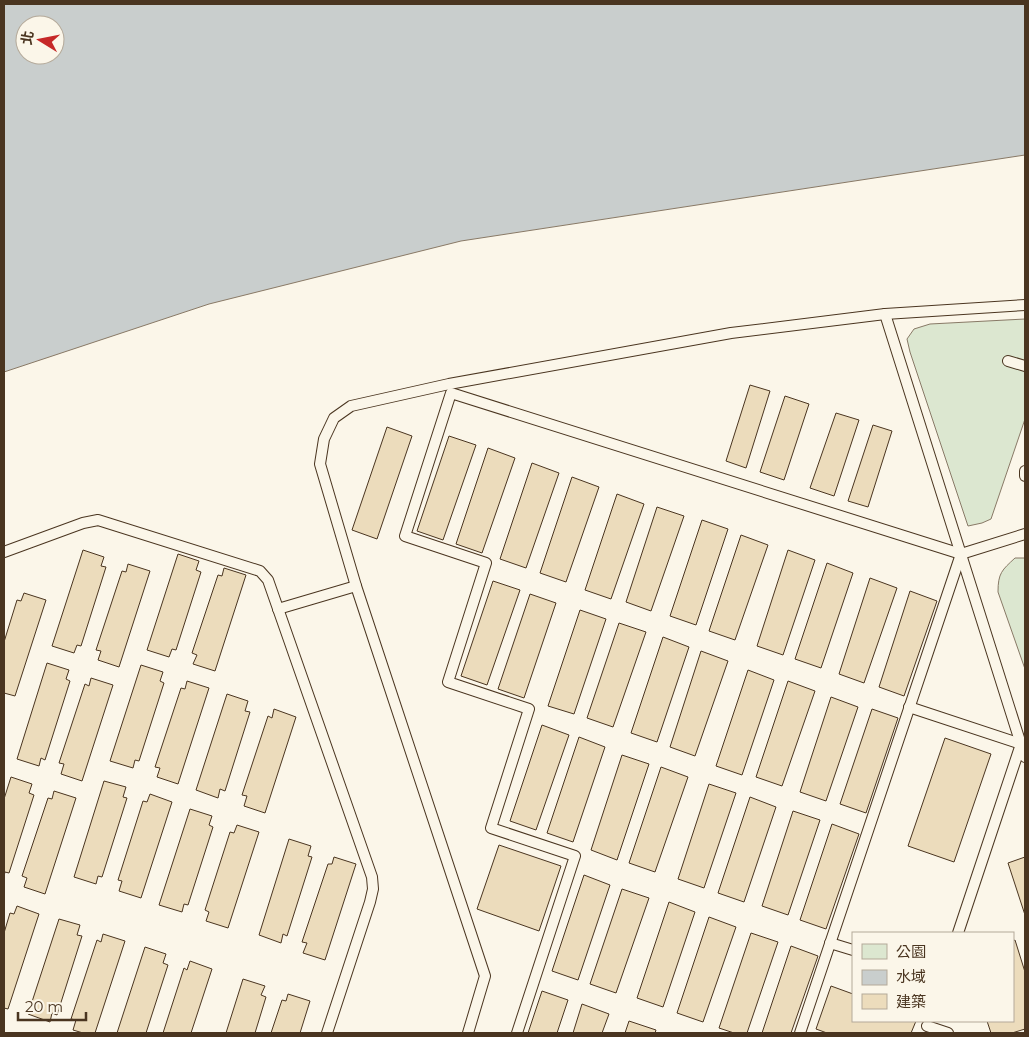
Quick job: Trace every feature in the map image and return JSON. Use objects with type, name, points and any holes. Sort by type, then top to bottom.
[{"type":"lane","points":[[468,1033],[485,976],[356,586],[320,464],[324,439],[334,418],[351,406],[731,332],[886,314],[1025,305]]},
{"type":"lane","points":[[886,314],[1025,757]]},
{"type":"lane","points":[[1008,361],[1025,366]]},
{"type":"lane","points":[[450,388],[961,554],[1025,534]]},
{"type":"lane","points":[[450,388],[405,536],[486,563],[448,682],[530,709],[490,828],[575,856],[517,1033]]},
{"type":"lane","points":[[1025,471],[1025,476]]},
{"type":"lane","points":[[4,552],[84,523],[98,520],[260,571],[268,580],[372,877],[373,889],[370,902],[327,1033]]},
{"type":"lane","points":[[800,1033],[961,554]]},
{"type":"lane","points":[[278,609],[356,586]]},
{"type":"lane","points":[[909,707],[1021,744]]},
{"type":"lane","points":[[958,932],[1021,744]]},
{"type":"lane","points":[[830,943],[852,950]]},
{"type":"lane","points":[[926,1027],[948,1033]]},
{"type":"green space","points":[[1025,319],[1025,419],[991,519],[968,526],[907,339],[914,329],[930,324]]},
{"type":"green space","points":[[1015,558],[1025,558],[1025,669],[998,592],[1002,572]]},
{"type":"water","points":[[4,4],[1025,4],[1025,155],[461,241],[209,304],[4,372]]},
{"type":"building","points":[[750,385],[770,391],[746,468],[726,461]]},
{"type":"building","points":[[785,396],[809,404],[784,480],[760,472]]},
{"type":"building","points":[[836,413],[859,420],[834,496],[810,488]]},
{"type":"building","points":[[873,425],[892,431],[868,507],[848,501]]},
{"type":"building","points":[[387,427],[412,436],[377,539],[352,530]]},
{"type":"building","points":[[449,436],[476,445],[443,540],[417,531]]},
{"type":"building","points":[[488,448],[515,458],[482,553],[456,544]]},
{"type":"building","points":[[532,463],[559,473],[526,568],[500,559]]},
{"type":"building","points":[[572,477],[599,487],[566,582],[540,573]]},
{"type":"building","points":[[617,494],[644,504],[611,599],[585,590]]},
{"type":"building","points":[[657,507],[684,516],[651,611],[626,602]]},
{"type":"building","points":[[702,520],[728,529],[696,625],[670,616]]},
{"type":"building","points":[[741,535],[768,545],[735,640],[709,631]]},
{"type":"building","points":[[83,550],[104,557],[101,566],[106,567],[81,646],[77,645],[74,653],[52,646]]},
{"type":"building","points":[[788,550],[815,560],[783,655],[757,646]]},
{"type":"building","points":[[178,554],[199,561],[196,570],[201,572],[176,650],[172,649],[169,657],[147,650]]},
{"type":"building","points":[[827,563],[853,573],[821,668],[795,659]]},
{"type":"building","points":[[128,564],[150,571],[119,667],[98,660],[101,651],[96,650],[122,571],[126,572]]},
{"type":"building","points":[[224,568],[246,575],[215,671],[193,664],[197,655],[192,653],[218,575],[222,576]]},
{"type":"building","points":[[870,578],[897,588],[864,683],[839,674]]},
{"type":"building","points":[[493,581],[520,590],[487,685],[461,676]]},
{"type":"building","points":[[910,591],[937,601],[904,696],[879,687]]},
{"type":"building","points":[[24,593],[46,600],[15,696],[4,693],[4,642],[17,600],[21,601]]},
{"type":"building","points":[[530,594],[556,603],[524,698],[498,689]]},
{"type":"building","points":[[580,610],[606,619],[574,714],[548,706]]},
{"type":"building","points":[[619,623],[646,632],[613,727],[587,718]]},
{"type":"building","points":[[663,637],[689,647],[657,742],[631,733]]},
{"type":"building","points":[[701,651],[728,661],[695,756],[670,747]]},
{"type":"building","points":[[47,663],[69,670],[66,679],[70,681],[45,760],[41,758],[39,766],[17,759]]},
{"type":"building","points":[[141,665],[163,672],[160,681],[164,683],[139,761],[135,760],[133,768],[110,761]]},
{"type":"building","points":[[748,670],[774,680],[742,775],[716,766]]},
{"type":"building","points":[[91,678],[113,685],[82,781],[61,774],[64,764],[59,763],[85,684],[89,686]]},
{"type":"building","points":[[187,681],[209,688],[178,784],[157,777],[160,768],[155,767],[181,688],[185,689]]},
{"type":"building","points":[[788,681],[815,691],[782,786],[756,777]]},
{"type":"building","points":[[227,694],[248,701],[245,711],[250,712],[225,791],[220,789],[218,798],[196,790]]},
{"type":"building","points":[[831,697],[858,707],[826,801],[800,792]]},
{"type":"building","points":[[274,709],[296,717],[265,813],[244,806],[247,796],[242,795],[268,716],[272,718]]},
{"type":"building","points":[[872,709],[898,718],[866,813],[840,804]]},
{"type":"building","points":[[542,725],[569,735],[536,830],[510,821]]},
{"type":"building","points":[[579,737],[605,747],[573,842],[547,833]]},
{"type":"building","points":[[945,738],[991,754],[954,862],[908,846]]},
{"type":"building","points":[[622,755],[649,764],[617,860],[591,850]]},
{"type":"building","points":[[661,767],[688,777],[655,872],[629,863]]},
{"type":"building","points":[[11,777],[32,784],[29,793],[34,795],[9,873],[5,872],[4,876],[4,799]]},
{"type":"building","points":[[104,781],[126,787],[123,797],[127,798],[102,877],[98,876],[96,884],[74,877]]},
{"type":"building","points":[[709,784],[736,793],[704,888],[678,879]]},
{"type":"building","points":[[54,791],[76,798],[45,894],[24,887],[27,878],[22,876],[48,798],[52,799]]},
{"type":"building","points":[[150,794],[172,802],[141,898],[119,891],[122,881],[118,880],[143,801],[147,802]]},
{"type":"building","points":[[750,797],[776,807],[744,902],[718,893]]},
{"type":"building","points":[[190,809],[212,816],[209,825],[213,827],[188,905],[184,904],[182,912],[159,905]]},
{"type":"building","points":[[793,811],[820,820],[788,915],[762,906]]},
{"type":"building","points":[[832,824],[859,834],[826,929],[800,920]]},
{"type":"building","points":[[237,825],[259,832],[228,928],[206,921],[209,912],[205,910],[230,832],[234,833]]},
{"type":"building","points":[[289,839],[311,846],[308,856],[312,857],[287,936],[283,934],[281,943],[259,935]]},
{"type":"building","points":[[499,845],[561,866],[539,931],[477,909]]},
{"type":"building","points":[[334,857],[356,864],[325,960],[303,953],[307,943],[302,942],[328,864],[332,864]]},
{"type":"building","points":[[1025,857],[1025,915],[1008,863]]},
{"type":"building","points":[[584,875],[610,885],[578,980],[552,971]]},
{"type":"building","points":[[622,889],[649,898],[616,993],[590,984]]},
{"type":"building","points":[[669,902],[695,912],[663,1007],[637,998]]},
{"type":"building","points":[[17,906],[39,914],[8,1009],[4,1008],[4,933],[10,913],[14,914]]},
{"type":"building","points":[[709,917],[736,927],[703,1022],[677,1013]]},
{"type":"building","points":[[59,919],[80,925],[77,935],[82,936],[57,1015],[52,1013],[50,1022],[28,1014]]},
{"type":"building","points":[[751,933],[778,942],[747,1033],[734,1033],[719,1028]]},
{"type":"building","points":[[103,934],[125,941],[95,1033],[83,1033],[73,1030],[76,1020],[71,1019],[97,940],[101,942]]},
{"type":"building","points":[[1014,940],[1025,972],[1025,1029],[1012,1033],[991,1033],[987,1022],[1014,1022]]},
{"type":"building","points":[[791,946],[818,956],[791,1033],[762,1033]]},
{"type":"building","points":[[145,947],[166,954],[163,963],[168,965],[146,1033],[117,1033]]},
{"type":"building","points":[[190,961],[212,969],[191,1033],[163,1033],[184,968],[187,970]]},
{"type":"building","points":[[243,979],[265,986],[261,995],[266,997],[255,1033],[226,1033]]},
{"type":"building","points":[[831,986],[852,994],[852,1022],[916,1022],[911,1033],[827,1033],[816,1029]]},
{"type":"building","points":[[542,991],[568,1000],[557,1033],[528,1033]]},
{"type":"building","points":[[288,994],[310,1001],[300,1033],[271,1033],[282,1000],[286,1001]]},
{"type":"building","points":[[582,1004],[609,1014],[602,1033],[573,1033]]},
{"type":"building","points":[[629,1021],[656,1030],[655,1033],[625,1033]]}]
